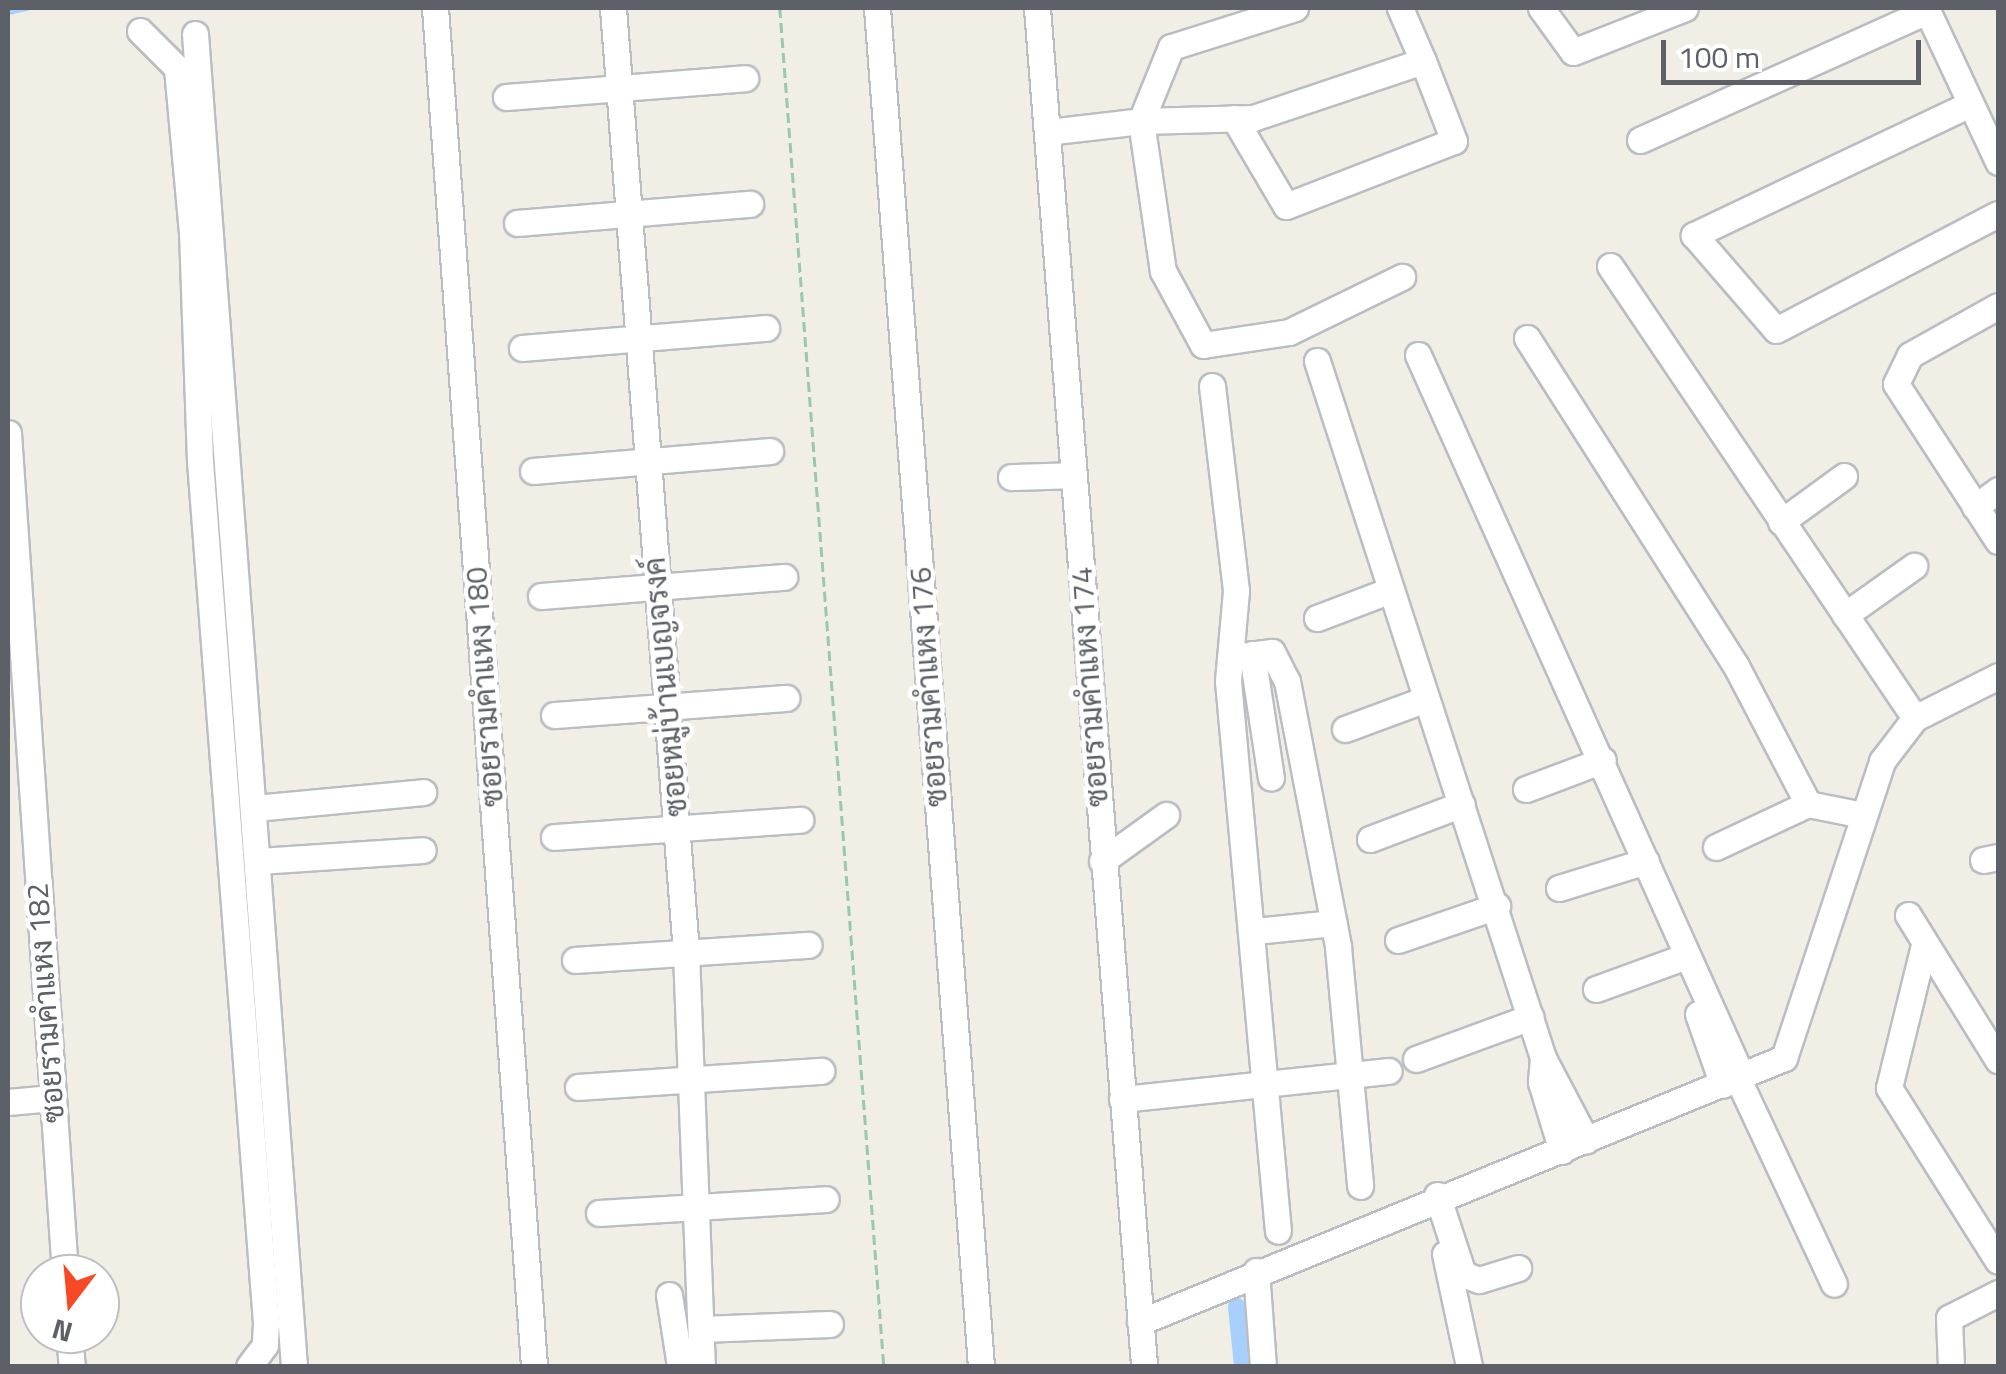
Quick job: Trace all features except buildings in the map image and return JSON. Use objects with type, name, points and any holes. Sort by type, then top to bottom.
[{"type":"street","name":"ซอยรามคำแหง 180","points":[[435,8],[534,1366]]},
{"type":"street","name":"ซอยหมู่บ้านเบญจรงค์","points":[[614,8],[686,952],[702,1366]]},
{"type":"street","name":"ซอยรามคำแหง 176","points":[[877,8],[981,1366]]},
{"type":"street","name":"ซอยรามคำแหง 174","points":[[1036,8],[1144,1366]]},
{"type":"street","points":[[1295,8],[1170,47],[1142,121],[1163,271],[1203,345],[1290,332],[1402,278]]},
{"type":"street","points":[[1234,118],[1286,206],[1454,142],[1400,8]]},
{"type":"street","points":[[1541,8],[1573,52],[1686,8]]},
{"type":"street","points":[[1640,140],[1927,9],[1998,162]]},
{"type":"street","points":[[140,32],[177,68],[192,232],[266,1323],[265,1345],[249,1366]]},
{"type":"street","points":[[195,34],[294,1366]]},
{"type":"street","points":[[1048,132],[1142,121],[1234,118],[1424,61]]},
{"type":"street","points":[[506,97],[745,78]]},
{"type":"street","points":[[1970,104],[1694,235],[1776,330],[1998,214]]},
{"type":"street","points":[[517,224],[750,204]]},
{"type":"street","points":[[1610,266],[1915,718]]},
{"type":"street","points":[[1998,306],[1910,355],[1896,384],[1998,541]]},
{"type":"street","points":[[522,348],[766,328]]},
{"type":"street","points":[[1527,338],[1736,666],[1808,804]]},
{"type":"street","points":[[1418,355],[1646,861],[1734,1081],[1834,1284]]},
{"type":"street","points":[[1317,361],[1388,592],[1497,906],[1544,1058],[1586,1140]]},
{"type":"street","points":[[1212,386],[1244,655],[1271,778]]},
{"type":"street","name":"ซอยรามคำแหง 182","points":[[8,433],[64,1254]]},
{"type":"street","points":[[533,471],[770,451]]},
{"type":"street","points":[[1011,478],[1073,475]]},
{"type":"street","points":[[1781,522],[1844,476]]},
{"type":"street","points":[[1975,507],[1998,490]]},
{"type":"street","points":[[1845,615],[1914,566]]},
{"type":"street","points":[[541,596],[784,576]]},
{"type":"street","points":[[1317,618],[1388,592]]},
{"type":"street","points":[[1244,655],[1272,652],[1283,663],[1334,923],[1360,1186]]},
{"type":"street","points":[[1244,655],[1228,681],[1255,931],[1278,1231]]},
{"type":"street","points":[[1140,1322],[1437,1195],[1562,1150],[1784,1058],[1796,1042],[1882,761],[1915,718],[1998,676]]},
{"type":"street","points":[[554,715],[786,698]]},
{"type":"street","points":[[1345,729],[1426,699]]},
{"type":"street","points":[[1526,790],[1602,760]]},
{"type":"street","points":[[255,808],[423,792]]},
{"type":"street","points":[[1370,839],[1462,804]]},
{"type":"street","points":[[1716,847],[1808,804],[1863,815]]},
{"type":"street","points":[[1102,861],[1166,816]]},
{"type":"street","points":[[554,837],[800,820]]},
{"type":"street","points":[[259,861],[423,850]]},
{"type":"street","points":[[1558,888],[1646,861]]},
{"type":"street","points":[[1398,940],[1497,906]]},
{"type":"street","points":[[1908,914],[1998,1060]]},
{"type":"street","points":[[1255,931],[1334,923]]},
{"type":"street","points":[[575,960],[809,945]]},
{"type":"street","points":[[1924,945],[1888,1088],[1998,1261]]},
{"type":"street","points":[[1596,989],[1684,957]]},
{"type":"street","points":[[1416,1059],[1531,1017]]},
{"type":"street","points":[[1544,1058],[1541,1082],[1562,1150]]},
{"type":"street","points":[[578,1087],[821,1071]]},
{"type":"street","points":[[1122,1100],[1389,1071]]},
{"type":"street","points":[[8,1102],[52,1098]]},
{"type":"street","points":[[1437,1195],[1462,1274],[1483,1366]]},
{"type":"street","points":[[599,1213],[826,1198]]},
{"type":"street","points":[[1440,1233],[1469,1366]]},
{"type":"street","points":[[1462,1274],[1479,1280],[1518,1268]]},
{"type":"street","points":[[1256,1272],[1264,1366]]},
{"type":"street","points":[[1951,1366],[1948,1318],[1998,1293]]},
{"type":"street","points":[[668,1295],[680,1366]]},
{"type":"street","points":[[701,1329],[830,1324]]},
{"type":"path","points":[[780,8],[884,1366]]},
{"type":"waterway","points":[[8,12],[27,8]]},
{"type":"waterway","points":[[1237,1307],[1243,1366]]}]
